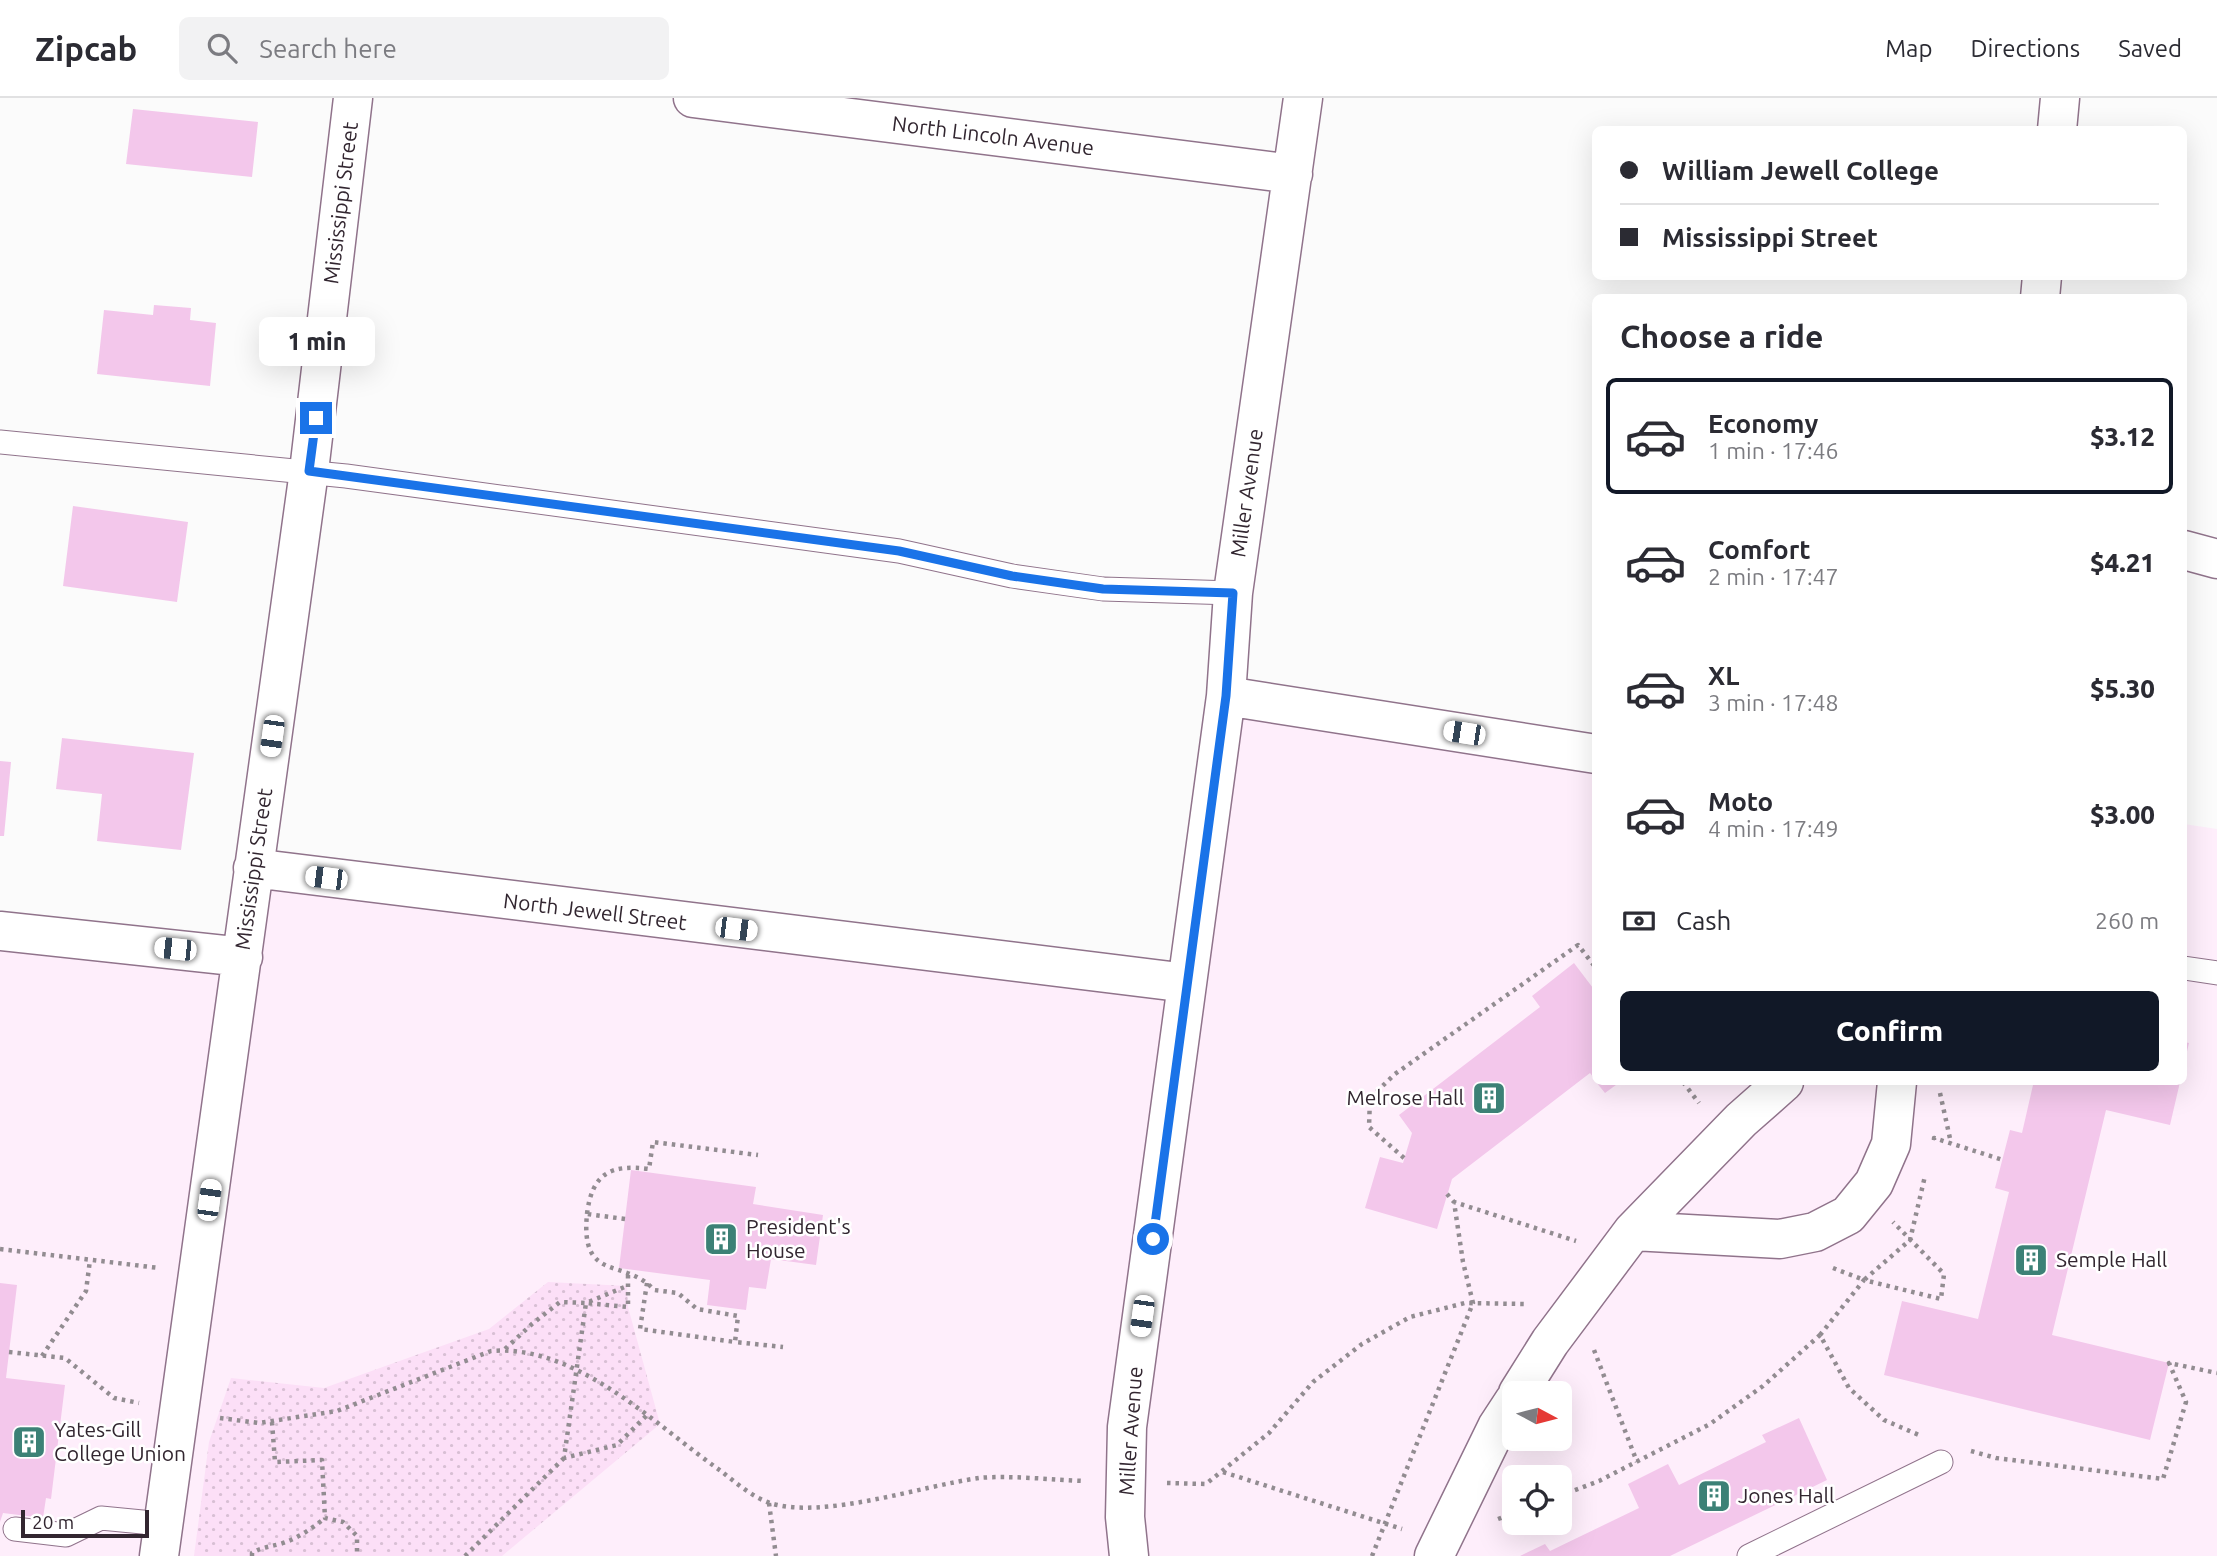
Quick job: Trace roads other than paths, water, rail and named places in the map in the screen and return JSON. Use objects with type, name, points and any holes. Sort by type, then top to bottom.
[{"type":"street","name":"Mississippi Street","points":[[161,1540],[309,471],[353,98]]},
{"type":"street","name":"North Lincoln Avenue","points":[[693,98],[796,104],[1293,174]]},
{"type":"street","name":"Miller Avenue","points":[[1129,1556],[1125,1517],[1127,1427],[1226,696],[1233,593],[1303,98]]},
{"type":"street","points":[[2056,126],[2060,98]]},
{"type":"street","points":[[2187,551],[2217,559]]},
{"type":"street","points":[[1226,696],[1592,753]]},
{"type":"street","name":"North Jewell Street","points":[[254,868],[1187,983]]},
{"type":"street","points":[[0,931],[243,957]]},
{"type":"street","points":[[1526,1381],[1550,1342],[1633,1231],[1741,1120],[1781,1085]]},
{"type":"street","points":[[1633,1231],[1780,1239],[1815,1231],[1848,1214],[1874,1183],[1891,1144],[1897,1085]]},
{"type":"street","points":[[1434,1556],[1502,1419]]},
{"type":"lane","points":[[0,442],[309,471],[899,551],[1012,576],[1103,589],[1233,593]]},
{"type":"lane","points":[[2187,968],[2217,973]]},
{"type":"lane","points":[[1749,1556],[1941,1462]]},
{"type":"lane","points":[[15,1529],[66,1535],[101,1518],[161,1540]]},
{"type":"place","name":"Melrose Hall","points":[[1489,1098]]},
{"type":"place","name":"President's House","points":[[721,1239]]},
{"type":"place","name":"Semple Hall","points":[[2031,1260]]},
{"type":"place","name":"Yates-Gill College Union","points":[[29,1442]]},
{"type":"place","name":"Jones Hall","points":[[1714,1496]]}]
